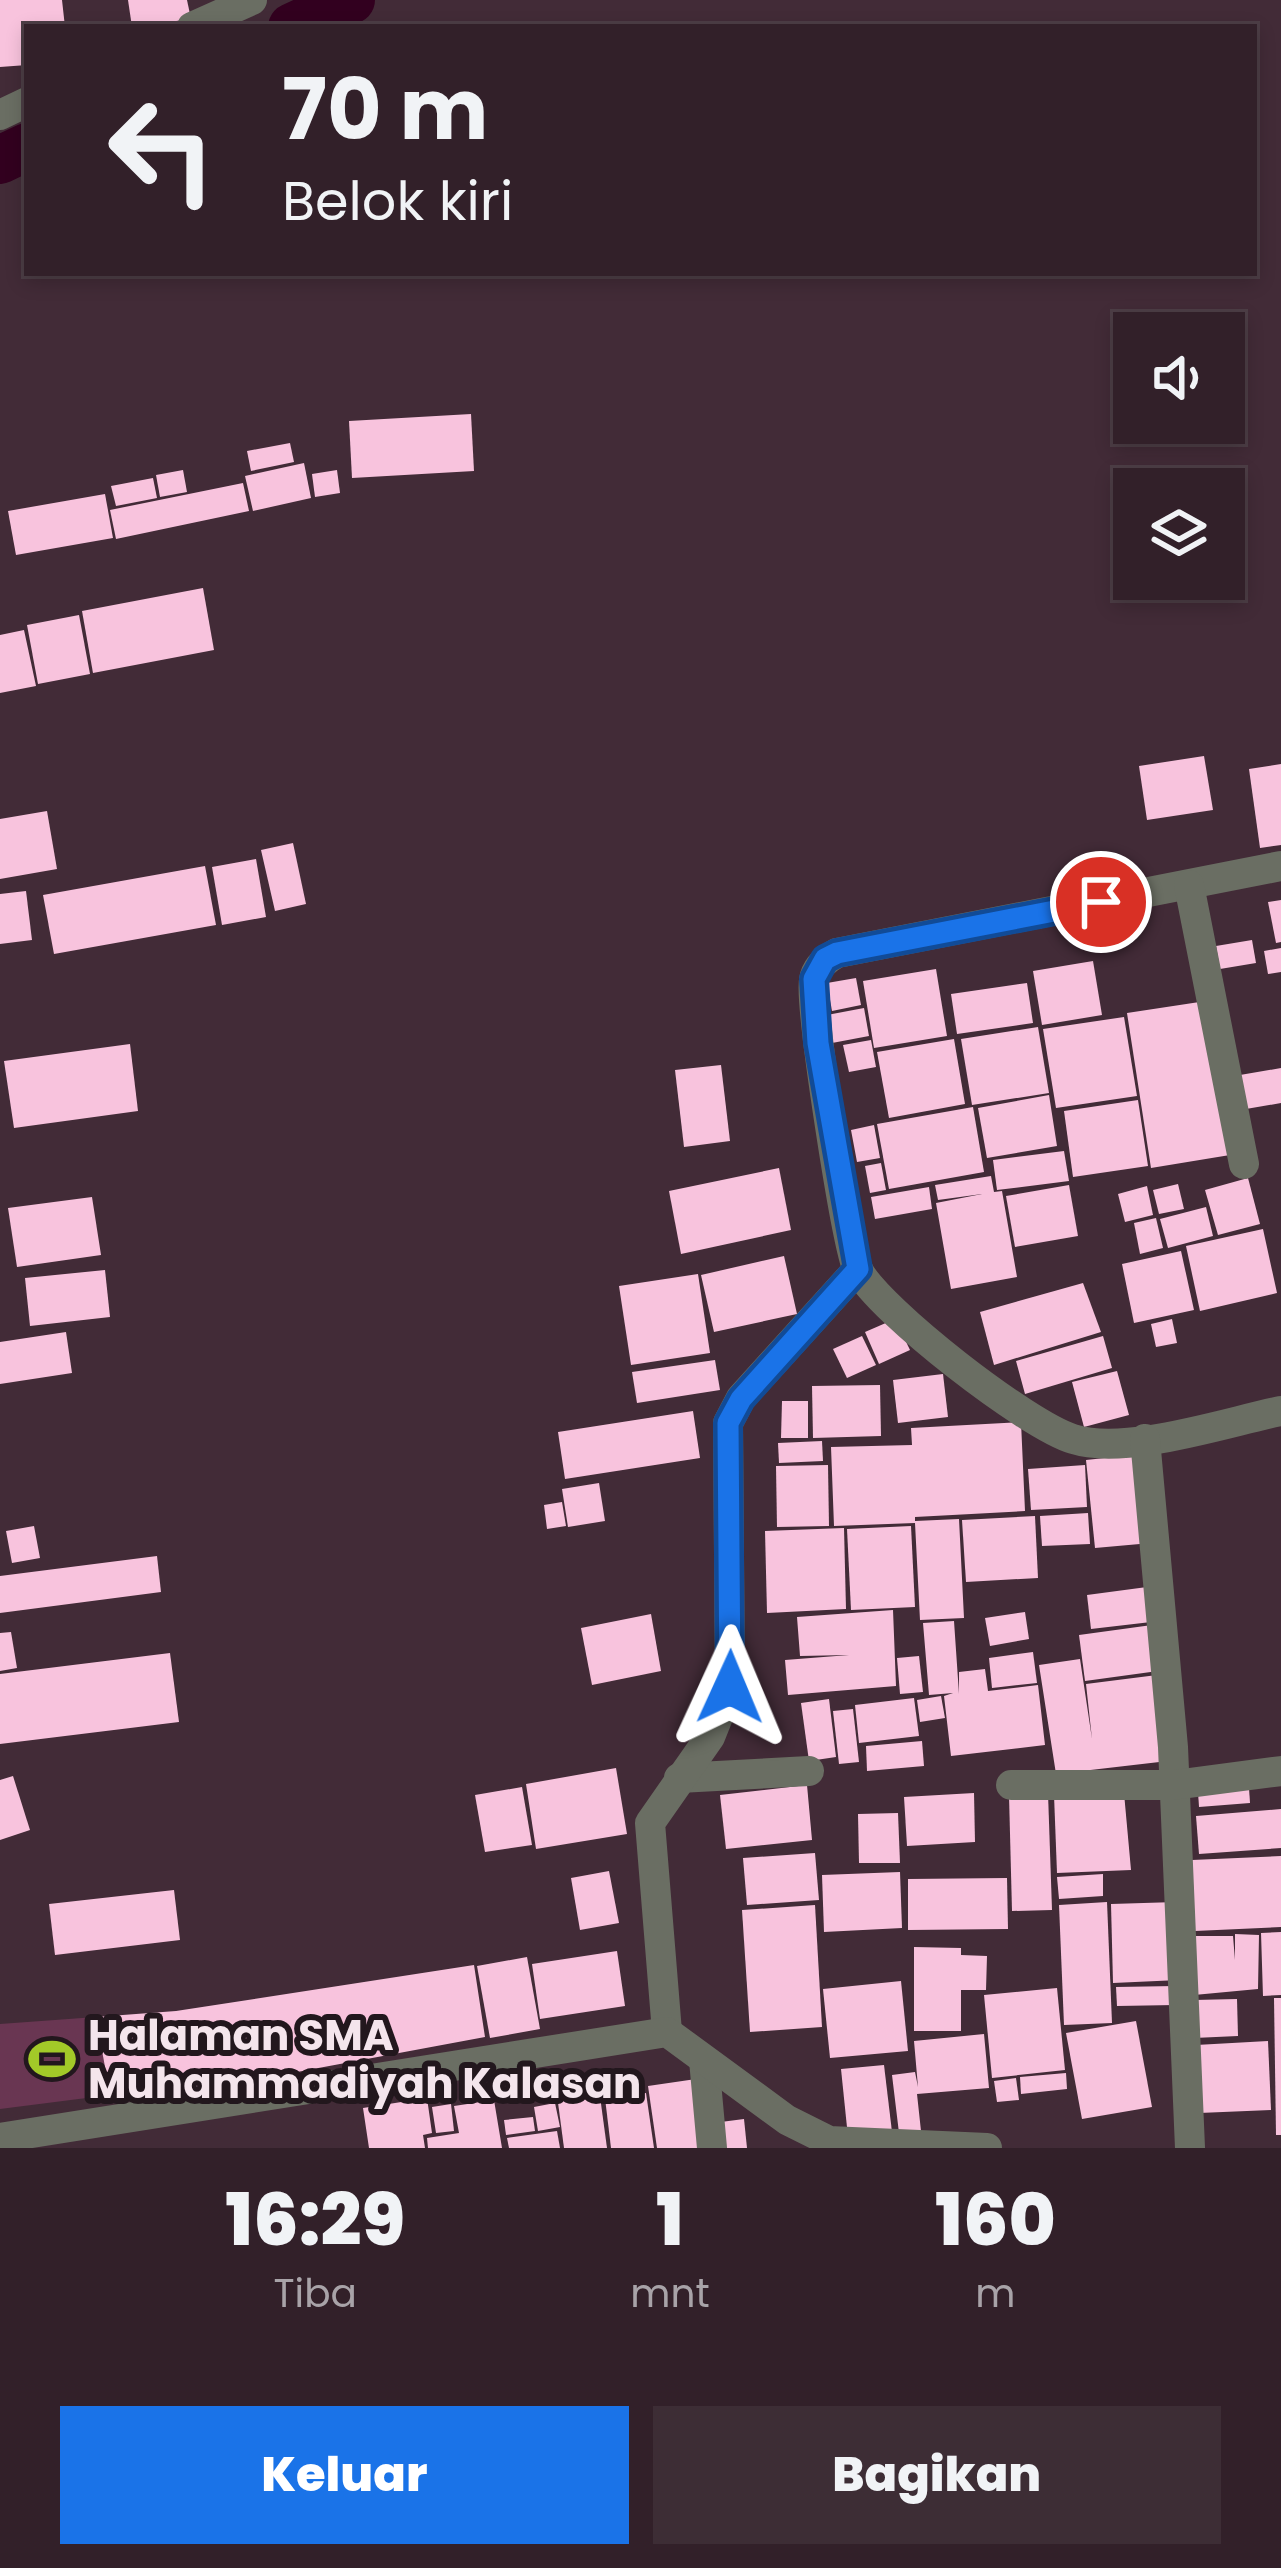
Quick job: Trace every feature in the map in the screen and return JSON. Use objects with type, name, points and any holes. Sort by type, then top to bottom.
[{"type":"street","points":[[200,24],[252,0]]},
{"type":"street","points":[[1281,866],[825,959],[814,979],[818,1043],[858,1269],[928,1342],[1045,1426],[1074,1440],[1145,1438],[1281,1411]]},
{"type":"street","points":[[1189,885],[1244,1164]]},
{"type":"street","points":[[667,2032],[650,1822],[722,1715],[730,1687],[728,1423],[741,1399],[858,1269]]},
{"type":"street","points":[[1145,1438],[1174,1785],[1190,2148]]},
{"type":"street","points":[[679,1778],[809,1771]]},
{"type":"street","points":[[1011,1784],[1174,1785],[1281,1772]]},
{"type":"street","points":[[0,2138],[667,2032],[787,2120],[829,2141],[987,2148]]},
{"type":"street","points":[[704,2060],[712,2148]]},
{"type":"shaded area","name":"Halaman SMA Muhammadiyah Kalasan","points":[[96,2017],[110,2095],[0,2109],[0,2024]]},
{"type":"building","points":[[0,0],[62,0],[65,24],[24,24],[24,65],[0,67]]},
{"type":"building","points":[[128,0],[187,0],[191,19],[132,24]]},
{"type":"building","points":[[471,414],[474,471],[352,478],[349,421]]},
{"type":"building","points":[[290,443],[294,462],[251,471],[247,451]]},
{"type":"building","points":[[304,463],[311,498],[253,511],[245,476]]},
{"type":"building","points":[[183,470],[187,492],[160,497],[156,475]]},
{"type":"building","points":[[337,470],[340,493],[315,497],[312,474]]},
{"type":"building","points":[[153,478],[157,498],[116,506],[111,486]]},
{"type":"building","points":[[243,483],[249,511],[116,539],[110,510]]},
{"type":"building","points":[[105,494],[113,538],[16,555],[8,511]]},
{"type":"building","points":[[203,588],[214,650],[93,673],[82,611]]},
{"type":"building","points":[[79,615],[90,674],[38,684],[27,625]]},
{"type":"building","points":[[24,630],[36,686],[0,693],[0,635]]},
{"type":"building","points":[[1204,756],[1213,810],[1147,820],[1139,766]]},
{"type":"building","points":[[1281,764],[1281,845],[1260,848],[1249,769]]},
{"type":"building","points":[[47,811],[57,869],[0,879],[0,819]]},
{"type":"building","points":[[293,843],[306,904],[275,911],[261,850]]},
{"type":"building","points":[[256,859],[266,917],[222,925],[212,867]]},
{"type":"building","points":[[205,866],[216,925],[54,954],[43,895]]},
{"type":"building","points":[[26,891],[32,940],[0,944],[0,894]]},
{"type":"building","points":[[1281,900],[1281,942],[1276,943],[1268,902]]},
{"type":"building","points":[[1252,940],[1256,963],[1220,969],[1216,946]]},
{"type":"building","points":[[1281,948],[1281,972],[1268,974],[1264,951]]},
{"type":"building","points":[[1093,961],[1102,1015],[1042,1025],[1033,971]]},
{"type":"building","points":[[936,969],[947,1036],[874,1048],[863,981]]},
{"type":"building","points":[[856,978],[861,1005],[832,1011],[827,983]]},
{"type":"building","points":[[1027,983],[1033,1023],[957,1034],[951,994]]},
{"type":"building","points":[[1206,1001],[1230,1155],[1151,1168],[1127,1013]]},
{"type":"building","points":[[864,1008],[869,1036],[832,1043],[827,1015]]},
{"type":"building","points":[[1124,1017],[1137,1096],[1056,1108],[1043,1029]]},
{"type":"building","points":[[1038,1027],[1049,1093],[972,1105],[961,1039]]},
{"type":"building","points":[[954,1039],[965,1104],[889,1118],[877,1052]]},
{"type":"building","points":[[871,1040],[876,1067],[849,1072],[843,1045]]},
{"type":"building","points":[[130,1044],[138,1111],[14,1128],[4,1061]]},
{"type":"building","points":[[721,1065],[730,1141],[684,1147],[675,1070]]},
{"type":"building","points":[[1281,1068],[1281,1103],[1246,1109],[1240,1075]]},
{"type":"building","points":[[1049,1095],[1057,1146],[987,1158],[978,1108]]},
{"type":"building","points":[[1138,1100],[1148,1166],[1073,1177],[1064,1111]]},
{"type":"building","points":[[973,1107],[984,1172],[889,1189],[877,1124]]},
{"type":"building","points":[[874,1125],[880,1158],[857,1162],[851,1130]]},
{"type":"building","points":[[1064,1151],[1069,1181],[997,1190],[993,1160]]},
{"type":"building","points":[[881,1163],[886,1190],[870,1193],[865,1166]]},
{"type":"building","points":[[779,1168],[791,1230],[681,1254],[669,1191]]},
{"type":"building","points":[[991,1176],[994,1192],[1002,1191],[1017,1277],[951,1289],[936,1203],[982,1194],[938,1200],[935,1185]]},
{"type":"building","points":[[1248,1178],[1260,1224],[1218,1235],[1205,1190]]},
{"type":"building","points":[[1178,1184],[1184,1209],[1159,1214],[1153,1190]]},
{"type":"building","points":[[1069,1185],[1078,1236],[1015,1247],[1006,1196]]},
{"type":"building","points":[[1147,1186],[1153,1215],[1125,1222],[1118,1194]]},
{"type":"building","points":[[929,1187],[932,1209],[875,1219],[871,1197]]},
{"type":"building","points":[[92,1197],[101,1255],[17,1267],[8,1208]]},
{"type":"building","points":[[1206,1207],[1213,1236],[1168,1248],[1160,1219]]},
{"type":"building","points":[[1156,1218],[1163,1248],[1140,1254],[1134,1223]]},
{"type":"building","points":[[1263,1229],[1277,1293],[1200,1311],[1186,1246]]},
{"type":"building","points":[[1181,1251],[1194,1310],[1134,1323],[1122,1264]]},
{"type":"building","points":[[784,1256],[797,1314],[714,1332],[701,1275]]},
{"type":"building","points":[[105,1270],[110,1317],[30,1326],[25,1278]]},
{"type":"building","points":[[698,1274],[710,1353],[631,1365],[619,1286]]},
{"type":"building","points":[[1083,1283],[1101,1332],[994,1365],[980,1312]]},
{"type":"building","points":[[895,1319],[910,1350],[879,1364],[865,1332]]},
{"type":"building","points":[[1172,1319],[1177,1343],[1156,1347],[1151,1324]]},
{"type":"building","points":[[66,1332],[72,1373],[0,1384],[0,1342]]},
{"type":"building","points":[[862,1336],[876,1365],[847,1378],[833,1349]]},
{"type":"building","points":[[1103,1336],[1112,1368],[1025,1394],[1016,1361]]},
{"type":"building","points":[[715,1360],[720,1390],[637,1403],[632,1372]]},
{"type":"building","points":[[1117,1371],[1129,1415],[1084,1427],[1072,1382]]},
{"type":"building","points":[[943,1374],[948,1417],[898,1423],[893,1380]]},
{"type":"building","points":[[880,1385],[881,1436],[813,1438],[812,1386]]},
{"type":"building","points":[[782,1401],[808,1401],[808,1438],[781,1438]]},
{"type":"building","points":[[693,1411],[700,1458],[565,1479],[558,1432]]},
{"type":"building","points":[[1021,1422],[1025,1511],[915,1517],[915,1521],[959,1519],[964,1618],[920,1620],[915,1523],[834,1526],[831,1447],[912,1445],[911,1428]]},
{"type":"building","points":[[822,1441],[823,1461],[779,1463],[778,1443]]},
{"type":"building","points":[[1142,1454],[1151,1543],[1095,1548],[1086,1460]]},
{"type":"building","points":[[828,1465],[829,1526],[777,1527],[776,1466]]},
{"type":"building","points":[[1085,1465],[1087,1507],[1031,1510],[1028,1469]]},
{"type":"building","points":[[599,1483],[605,1521],[568,1527],[562,1489]]},
{"type":"building","points":[[562,1502],[566,1526],[547,1529],[544,1505]]},
{"type":"building","points":[[1088,1513],[1090,1544],[1042,1546],[1040,1516]]},
{"type":"building","points":[[1035,1516],[1038,1578],[966,1582],[962,1520]]},
{"type":"building","points":[[34,1526],[40,1558],[12,1563],[6,1531]]},
{"type":"building","points":[[911,1526],[915,1607],[851,1610],[847,1529]]},
{"type":"building","points":[[844,1528],[846,1609],[767,1613],[765,1531]]},
{"type":"building","points":[[157,1556],[161,1592],[0,1613],[0,1576]]},
{"type":"building","points":[[1147,1587],[1151,1622],[1091,1629],[1087,1595]]},
{"type":"building","points":[[893,1610],[896,1686],[788,1695],[785,1660],[849,1655],[800,1656],[797,1617]]},
{"type":"building","points":[[1025,1612],[1029,1639],[990,1646],[985,1618]]},
{"type":"building","points":[[651,1614],[661,1671],[592,1685],[581,1628]]},
{"type":"building","points":[[954,1621],[959,1694],[959,1672],[985,1669],[988,1691],[1038,1685],[1045,1745],[951,1756],[944,1696],[953,1693],[929,1695],[923,1623]]},
{"type":"building","points":[[1152,1625],[1158,1671],[1085,1681],[1079,1635]]},
{"type":"building","points":[[11,1632],[17,1668],[0,1671],[0,1633]]},
{"type":"building","points":[[1033,1652],[1037,1683],[992,1688],[989,1658]]},
{"type":"building","points":[[170,1653],[179,1722],[0,1744],[0,1674]]},
{"type":"building","points":[[919,1656],[923,1692],[900,1694],[897,1658]]},
{"type":"building","points":[[1080,1659],[1092,1739],[1086,1684],[1157,1675],[1168,1761],[1056,1774],[1039,1665]]},
{"type":"building","points":[[941,1696],[945,1718],[920,1722],[917,1700]]},
{"type":"building","points":[[914,1698],[919,1736],[859,1743],[855,1705]]},
{"type":"building","points":[[829,1699],[836,1757],[809,1761],[801,1703]]},
{"type":"building","points":[[853,1709],[859,1762],[839,1764],[833,1711]]},
{"type":"building","points":[[922,1741],[924,1766],[867,1771],[866,1746]]},
{"type":"building","points":[[616,1768],[627,1834],[536,1849],[526,1784]]},
{"type":"building","points":[[13,1776],[30,1830],[0,1840],[0,1780]]},
{"type":"building","points":[[807,1785],[812,1840],[726,1849],[720,1795]]},
{"type":"building","points":[[522,1787],[532,1845],[485,1852],[475,1795]]},
{"type":"building","points":[[1249,1788],[1250,1803],[1199,1807],[1198,1792]]},
{"type":"building","points":[[974,1793],[975,1842],[907,1846],[904,1797]]},
{"type":"building","points":[[1048,1793],[1052,1910],[1012,1911],[1009,1795]]},
{"type":"building","points":[[1124,1793],[1131,1870],[1057,1873],[1054,1795]]},
{"type":"building","points":[[1281,1809],[1281,1848],[1199,1854],[1196,1816]]},
{"type":"building","points":[[898,1813],[900,1863],[859,1863],[858,1814]]},
{"type":"building","points":[[815,1853],[819,1900],[747,1905],[743,1858]]},
{"type":"building","points":[[1281,1856],[1281,1927],[1195,1931],[1192,1860]]},
{"type":"building","points":[[609,1871],[619,1923],[580,1930],[571,1878]]},
{"type":"building","points":[[900,1872],[902,1928],[824,1932],[822,1875]]},
{"type":"building","points":[[1103,1874],[1103,1896],[1059,1899],[1057,1877]]},
{"type":"building","points":[[1007,1878],[1008,1929],[908,1930],[908,1879]]},
{"type":"building","points":[[174,1890],[180,1940],[55,1955],[49,1904]]},
{"type":"building","points":[[1107,1902],[1112,2023],[1064,2025],[1059,1905]]},
{"type":"building","points":[[1176,1902],[1179,1980],[1113,1983],[1111,1904]]},
{"type":"building","points":[[815,1905],[822,2027],[750,2032],[742,1910]]},
{"type":"building","points":[[1281,1932],[1281,1995],[1263,1996],[1261,1933]]},
{"type":"building","points":[[1235,1934],[1259,1935],[1258,1989],[1194,1995],[1194,1936],[1233,1936],[1235,1960]]},
{"type":"building","points":[[914,1947],[961,1948],[961,1955],[987,1956],[986,1990],[961,1990],[961,2031],[914,2031]]},
{"type":"building","points":[[617,1951],[625,2006],[540,2019],[532,1964]]},
{"type":"building","points":[[527,1957],[540,2029],[490,2038],[477,1966]]},
{"type":"building","points":[[474,1965],[485,2037],[185,2093],[110,2095],[96,2017],[176,2011]]},
{"type":"building","points":[[901,1981],[908,2051],[830,2058],[823,1989]]},
{"type":"building","points":[[1175,1986],[1175,2005],[1117,2006],[1116,1987]]},
{"type":"building","points":[[1057,1988],[1065,2070],[992,2078],[984,1995]]},
{"type":"building","points":[[1274,1998],[1281,1998],[1281,2135],[1276,2135]]},
{"type":"building","points":[[1237,1999],[1238,2036],[1194,2038],[1194,2000]]},
{"type":"building","points":[[1136,2021],[1152,2107],[1082,2119],[1066,2033]]},
{"type":"building","points":[[984,2034],[989,2088],[917,2094],[921,2131],[899,2133],[892,2075],[915,2072],[918,2087],[914,2041]]},
{"type":"building","points":[[1268,2041],[1271,2110],[1199,2113],[1196,2045]]},
{"type":"building","points":[[884,2065],[892,2132],[848,2137],[841,2069]]},
{"type":"building","points":[[1066,2073],[1067,2089],[1021,2094],[1020,2077]]},
{"type":"building","points":[[1016,2078],[1019,2100],[997,2102],[994,2081]]},
{"type":"building","points":[[696,2079],[706,2148],[657,2148],[648,2086]]},
{"type":"building","points":[[599,2089],[607,2148],[564,2148],[557,2095]]},
{"type":"building","points":[[646,2093],[654,2148],[611,2148],[605,2098]]},
{"type":"building","points":[[427,2098],[432,2133],[423,2135],[425,2148],[369,2148],[363,2108]]},
{"type":"building","points":[[494,2100],[502,2148],[428,2148],[427,2138],[459,2133],[454,2106]]},
{"type":"building","points":[[555,2103],[560,2127],[538,2131],[534,2107]]},
{"type":"building","points":[[451,2104],[454,2131],[436,2133],[432,2107]]},
{"type":"building","points":[[533,2117],[535,2131],[506,2135],[504,2120]]},
{"type":"building","points":[[744,2119],[747,2148],[716,2148],[713,2123]]},
{"type":"building","points":[[557,2131],[560,2148],[509,2148],[507,2138]]},
{"type":"waterway","points":[[299,24],[351,0]]},
{"type":"waterway","points":[[0,160],[24,148]]},
{"type":"place","name":"Halaman SMA Muhammadiyah Kalasan","points":[[52,2059]]},
{"type":"route","points":[[730,1687],[728,1423],[741,1399],[858,1269],[818,1043],[814,979],[825,959],[837,953],[1101,902]]}]
